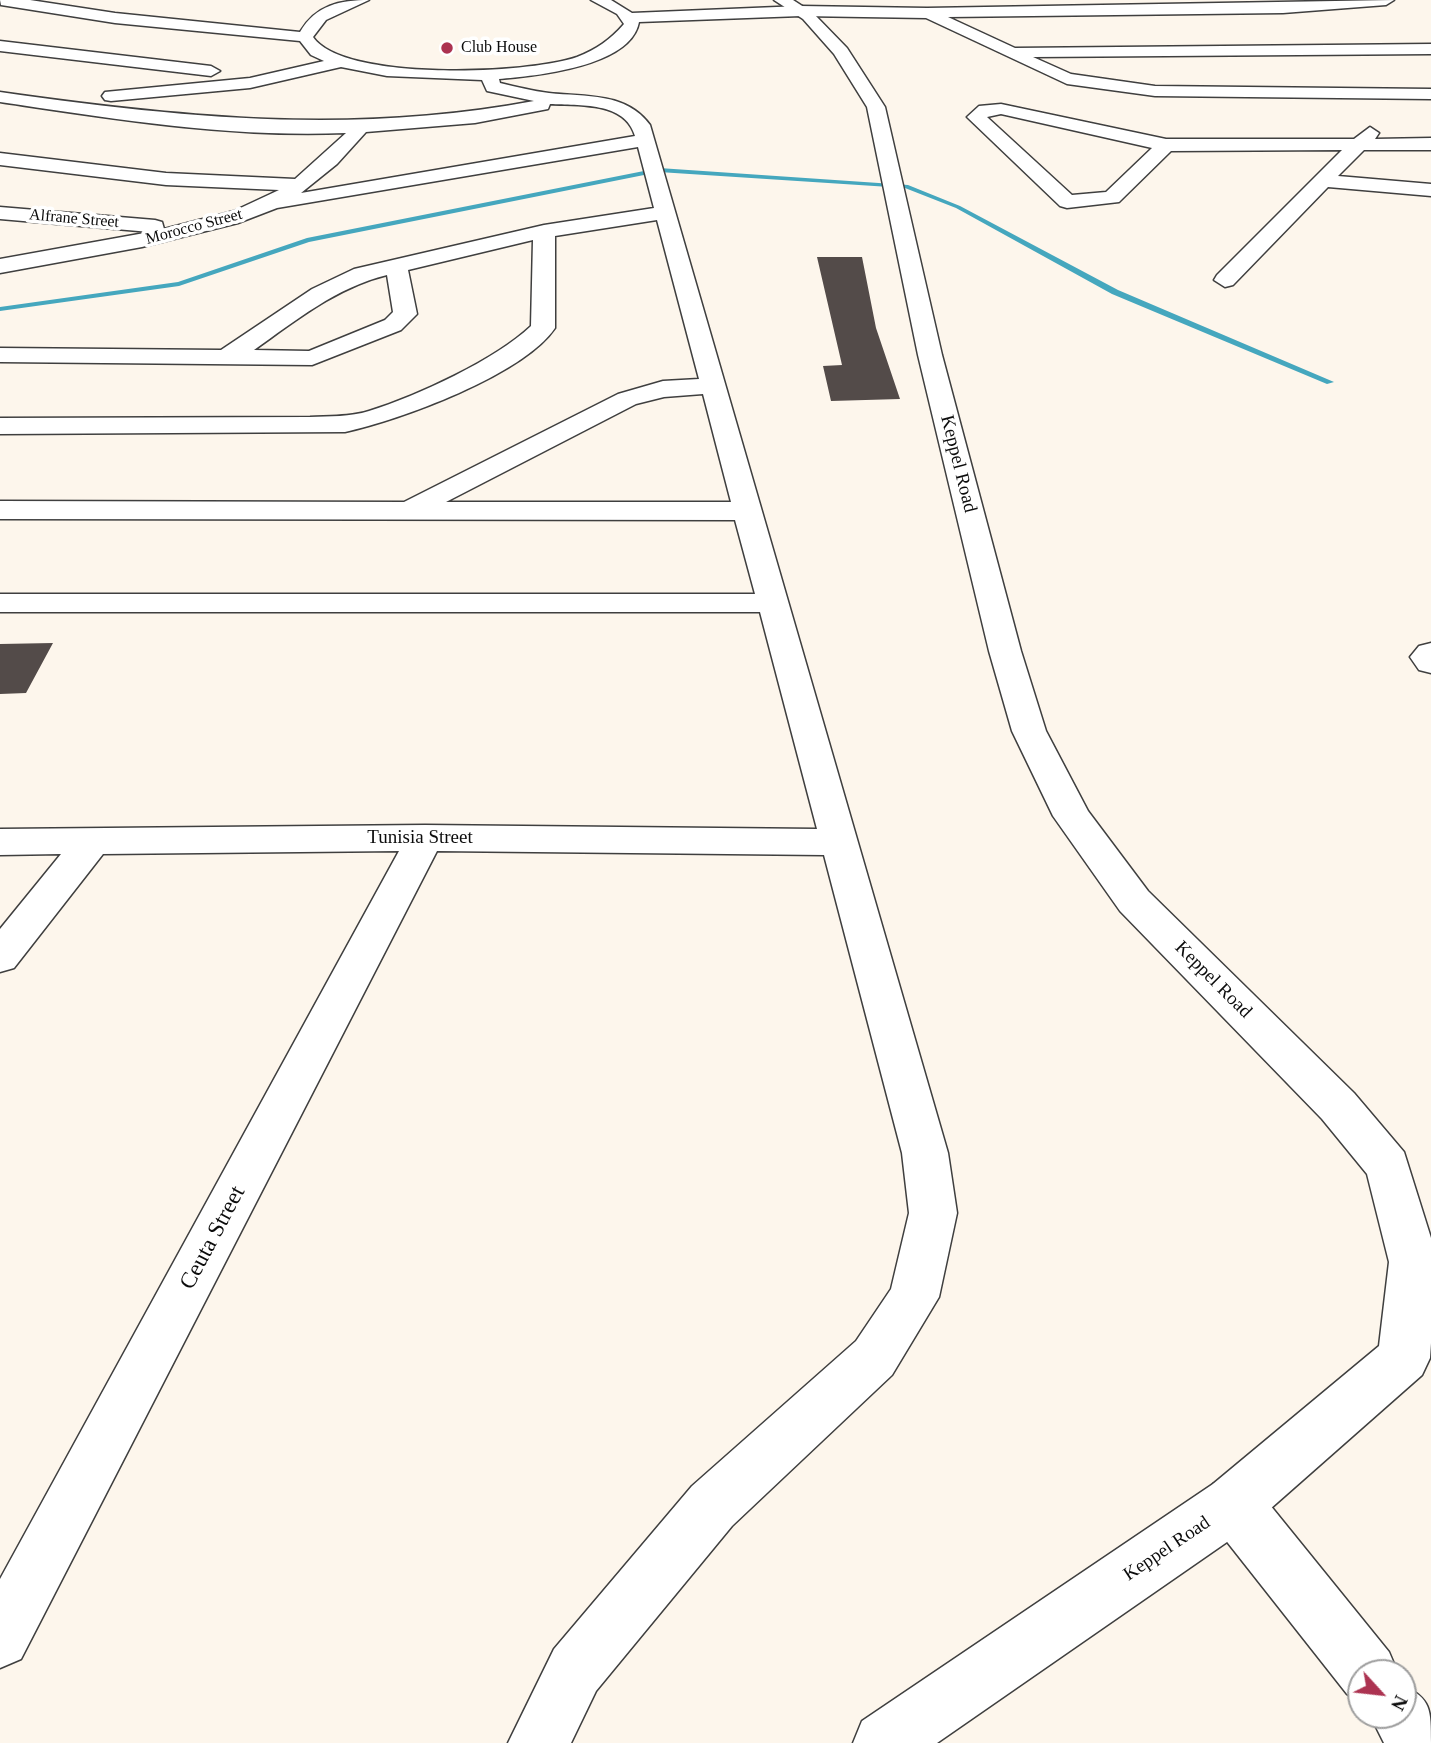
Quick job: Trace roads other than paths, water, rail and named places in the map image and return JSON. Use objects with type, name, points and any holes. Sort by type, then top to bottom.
[{"type":"street","points":[[1,0],[115,18],[305,37],[316,52],[341,62],[373,70],[427,76],[528,72],[580,60],[612,48],[627,37],[631,21]]},
{"type":"street","points":[[321,0],[356,1]]},
{"type":"street","points":[[599,0],[622,11],[631,21]]},
{"type":"street","name":"Keppel Road","points":[[782,0],[811,13],[855,69],[876,107],[937,382],[1005,651],[1029,731],[1072,816],[1134,901],[1338,1106],[1388,1166],[1413,1262],[1404,1358],[1233,1504],[884,1743]]},
{"type":"street","points":[[913,0],[927,13],[1067,79],[1155,91],[1431,94]]},
{"type":"street","points":[[631,21],[811,13],[927,13],[1386,0]]},
{"type":"street","points":[[305,37],[311,22],[356,1]]},
{"type":"street","points":[[0,46],[116,62],[286,75]]},
{"type":"street","points":[[1008,52],[1431,49]]},
{"type":"street","points":[[34,102],[194,90],[286,75],[341,62]]},
{"type":"street","points":[[489,75],[493,87],[565,100],[613,104],[627,111],[641,125],[925,1153],[933,1213],[914,1297],[874,1358],[703,1516],[575,1671],[539,1743]]},
{"type":"street","points":[[1225,280],[1408,94]]},
{"type":"street","points":[[0,97],[186,123],[360,128],[420,124],[520,110],[565,100]]},
{"type":"street","points":[[1166,145],[1112,198],[1067,202],[976,117],[985,110],[1002,109],[1166,145],[1431,144]]},
{"type":"street","name":"Morocco Street","points":[[0,266],[80,255],[189,229],[268,205],[301,185],[334,158],[360,128]]},
{"type":"street","points":[[268,205],[645,140]]},
{"type":"street","points":[[0,159],[166,179],[301,185]]},
{"type":"street","points":[[1324,181],[1431,190]]},
{"type":"street","points":[[227,357],[320,294],[362,274],[544,231],[658,185]]},
{"type":"street","name":"Alfrane Street","points":[[0,213],[189,229]]},
{"type":"street","points":[[0,426],[310,425],[345,424],[377,417],[487,369],[526,344],[543,328],[544,231]]},
{"type":"street","points":[[0,355],[312,358],[393,325],[405,314],[396,264]]},
{"type":"street","points":[[408,511],[627,399],[663,389],[712,386]]},
{"type":"street","points":[[0,510],[748,512]]},
{"type":"street","points":[[0,603],[774,603]]},
{"type":"street","points":[[1431,653],[1426,657],[1431,663]]},
{"type":"street","name":"Tunisia Street","points":[[0,842],[425,838],[839,842]]},
{"type":"street","name":"Ceuta Street","points":[[0,1637],[425,838]]},
{"type":"street","points":[[0,957],[92,842]]},
{"type":"street","points":[[1233,1504],[1357,1659]]},
{"type":"street","points":[[1412,1729],[1423,1743]]},
{"type":"waterway","points":[[0,309],[179,284],[307,240],[659,170],[906,186],[958,207],[1115,292],[1330,382]]},
{"type":"place","name":"Club House","points":[[447,48]]}]
